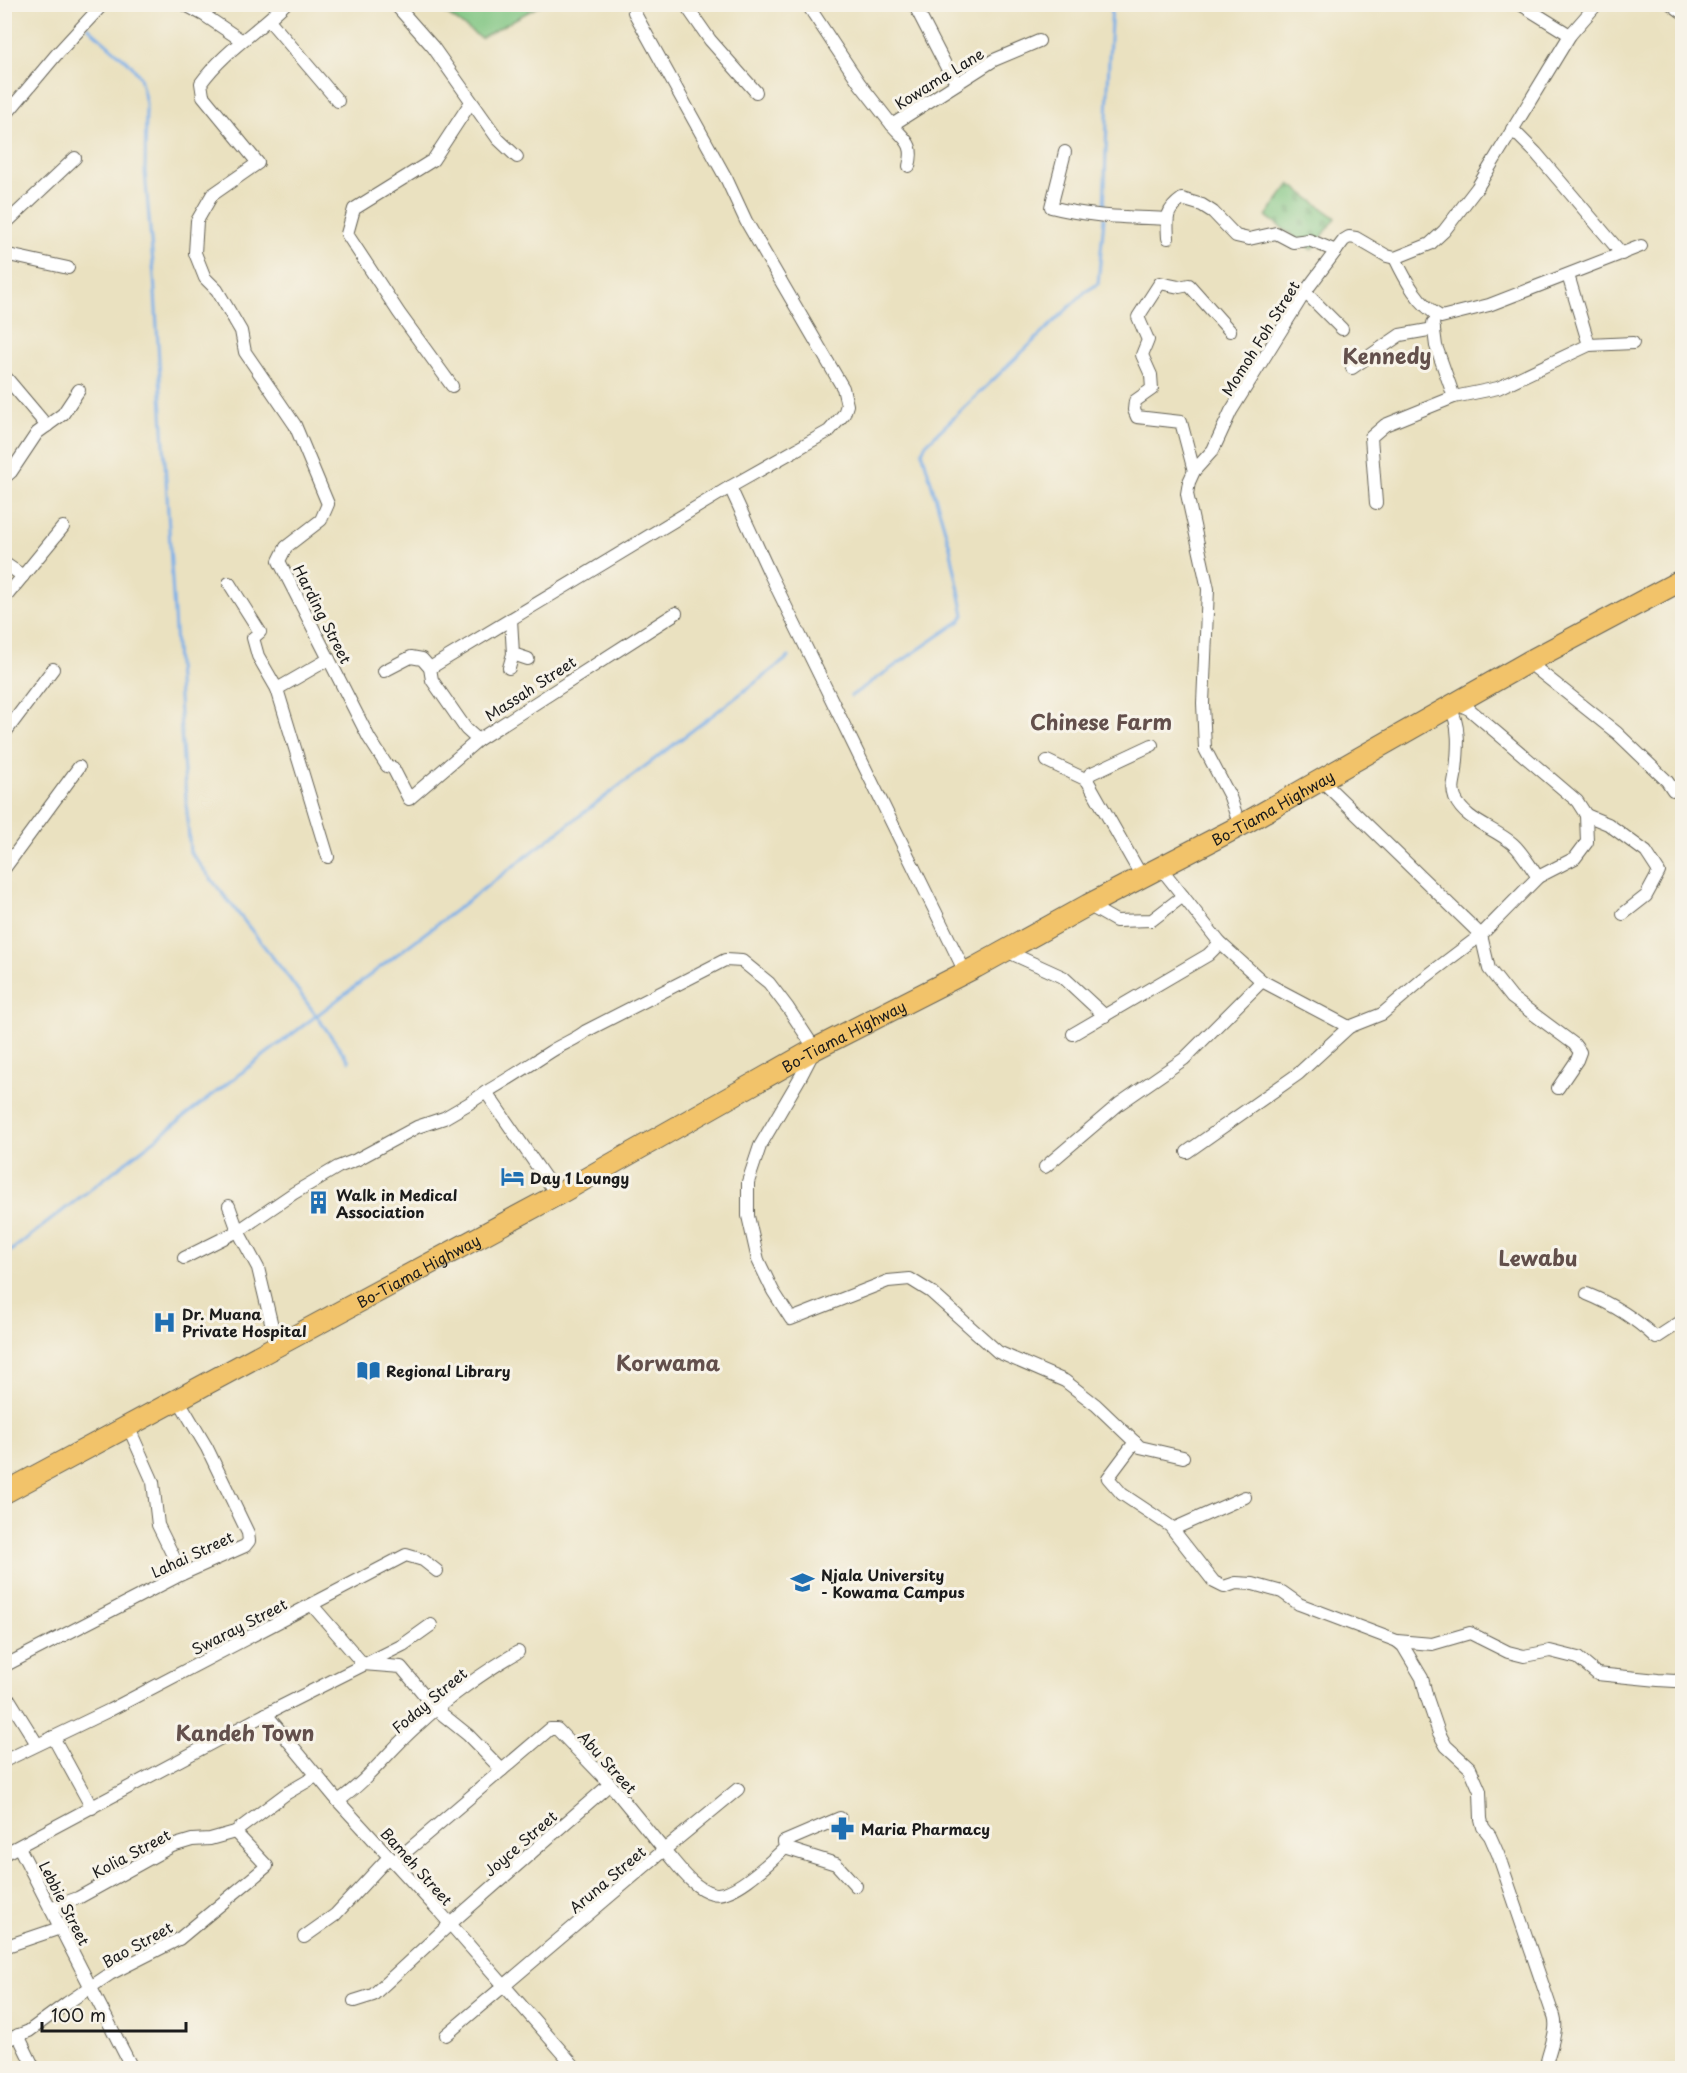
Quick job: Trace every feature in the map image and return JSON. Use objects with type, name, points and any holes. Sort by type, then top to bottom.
[{"type":"highway","name":"Bo-Tiama Highway","points":[[4,1493],[557,1195],[815,1049],[1006,951],[1088,905],[1240,826],[1528,662],[1683,580]]},
{"type":"street","points":[[4,117],[103,4]]},
{"type":"street","points":[[184,4],[242,40]]},
{"type":"street","name":"Harding Street","points":[[285,4],[269,20],[242,40],[208,72],[201,83],[203,96],[258,163],[212,195],[197,220],[195,253],[205,278],[217,290],[241,331],[244,352],[295,424],[328,504],[321,520],[286,547],[279,561],[369,738],[387,765],[393,768],[409,799]]},
{"type":"street","points":[[395,4],[433,47],[498,139],[517,157]]},
{"type":"street","points":[[430,668],[730,487],[830,431],[844,414],[847,405],[843,388],[746,221],[727,180],[634,12],[633,4]]},
{"type":"street","points":[[685,4],[710,40],[756,92]]},
{"type":"street","name":"Kowama Lane","points":[[807,4],[860,84],[892,125],[994,60],[1039,42]]},
{"type":"street","points":[[915,4],[949,72],[957,83]]},
{"type":"street","points":[[1520,4],[1570,35]]},
{"type":"street","points":[[1597,4],[1570,35],[1477,188],[1444,231],[1430,244],[1395,258],[1405,279],[1432,313],[1441,317],[1489,305],[1641,246]]},
{"type":"street","points":[[1671,4],[1683,12]]},
{"type":"street","points":[[269,20],[338,101]]},
{"type":"street","points":[[452,386],[399,313],[347,234],[354,209],[433,160],[471,102]]},
{"type":"street","points":[[892,125],[912,148],[909,166]]},
{"type":"street","points":[[1512,129],[1536,153],[1622,254]]},
{"type":"street","points":[[1065,152],[1051,207],[1070,212],[1112,217],[1167,219]]},
{"type":"street","points":[[4,225],[75,158]]},
{"type":"street","points":[[1168,238],[1167,219],[1171,207],[1182,199],[1202,205],[1213,212],[1236,236],[1249,239],[1276,233],[1293,242],[1309,240],[1336,252]]},
{"type":"street","name":"Momoh Foh Street","points":[[1240,826],[1230,797],[1205,749],[1203,703],[1208,590],[1187,494],[1190,482],[1194,471],[1213,450],[1226,420],[1305,292],[1344,240],[1349,237],[1356,238],[1387,256],[1395,258]]},
{"type":"street","points":[[4,254],[68,268]]},
{"type":"street","points":[[1568,275],[1589,345]]},
{"type":"street","points":[[1194,471],[1181,422],[1137,417],[1134,410],[1135,401],[1152,389],[1151,375],[1142,355],[1148,340],[1138,316],[1161,283],[1179,288],[1189,285],[1230,331]]},
{"type":"street","points":[[1305,292],[1342,329]]},
{"type":"street","points":[[1432,313],[1436,346],[1454,398]]},
{"type":"street","points":[[1352,368],[1400,335],[1434,329]]},
{"type":"street","points":[[1376,503],[1371,437],[1385,425],[1454,398],[1498,388],[1589,345],[1633,344]]},
{"type":"street","points":[[4,375],[47,426]]},
{"type":"street","points":[[4,478],[11,472],[37,433],[63,414],[79,390]]},
{"type":"street","points":[[730,487],[965,972]]},
{"type":"street","points":[[4,598],[63,527]]},
{"type":"street","points":[[4,563],[23,576]]},
{"type":"street","points":[[229,583],[260,632],[253,638],[258,656],[278,689],[328,857]]},
{"type":"street","name":"Massah Street","points":[[409,799],[478,740],[676,613]]},
{"type":"street","points":[[509,668],[513,654],[511,619]]},
{"type":"street","points":[[513,654],[528,659]]},
{"type":"street","points":[[384,671],[411,657],[422,659],[430,668],[432,680],[466,729],[478,740]]},
{"type":"street","points":[[278,689],[329,659]]},
{"type":"street","points":[[1528,662],[1617,733],[1667,781],[1673,790]]},
{"type":"street","points":[[4,734],[53,669]]},
{"type":"street","points":[[1538,877],[1515,845],[1499,833],[1483,826],[1456,800],[1452,788],[1456,772],[1457,732],[1453,705],[1469,709],[1577,801],[1587,815],[1608,824],[1646,852],[1659,873],[1646,896],[1623,914]]},
{"type":"street","points":[[1087,780],[1090,774],[1152,745]]},
{"type":"street","points":[[1047,761],[1087,780],[1151,872],[1183,896],[1220,944],[1262,981],[1349,1027]]},
{"type":"street","points":[[4,869],[79,767]]},
{"type":"street","points":[[1321,780],[1481,935],[1489,969],[1512,998],[1574,1044],[1580,1052],[1558,1088]]},
{"type":"street","points":[[1186,1152],[1298,1074],[1349,1027],[1382,1014],[1481,935],[1538,877],[1575,858],[1587,842],[1587,815]]},
{"type":"street","points":[[1088,905],[1116,921],[1152,920],[1183,896]]},
{"type":"street","points":[[1073,1034],[1208,955],[1220,944]]},
{"type":"street","points":[[1006,951],[1063,977],[1105,1016]]},
{"type":"street","points":[[184,1258],[238,1231],[294,1193],[338,1167],[356,1160],[417,1127],[444,1118],[586,1031],[725,960],[742,961],[769,983],[815,1049],[760,1146],[748,1182],[748,1216],[758,1260],[773,1292],[791,1318],[888,1281],[910,1280],[931,1292],[998,1352],[1065,1381],[1096,1405],[1140,1447],[1183,1456]]},
{"type":"street","points":[[1045,1167],[1119,1104],[1184,1059],[1262,981]]},
{"type":"street","points":[[486,1092],[557,1195]]},
{"type":"street","points":[[229,1206],[238,1231],[258,1268],[277,1347]]},
{"type":"street","points":[[1587,1294],[1619,1310],[1656,1338],[1683,1321]]},
{"type":"street","name":"Lahai Street","points":[[4,1666],[182,1574],[245,1546],[249,1538],[207,1448],[178,1399]]},
{"type":"street","points":[[128,1426],[153,1482],[158,1525],[182,1574]]},
{"type":"street","points":[[1135,1442],[1108,1478],[1122,1494],[1173,1529],[1214,1582],[1224,1587],[1236,1583],[1253,1584],[1282,1592],[1299,1604],[1397,1641],[1432,1644],[1470,1633],[1508,1652],[1524,1656],[1550,1651],[1578,1658],[1597,1674],[1675,1681],[1683,1679]]},
{"type":"street","points":[[1173,1529],[1245,1497]]},
{"type":"street","name":"Swaray Street","points":[[37,1744],[406,1555],[423,1560],[437,1571]]},
{"type":"street","points":[[312,1605],[363,1664],[401,1667],[437,1710],[468,1734],[502,1770]]},
{"type":"street","points":[[4,1854],[266,1714],[403,1645],[431,1625]]},
{"type":"street","points":[[1397,1641],[1403,1646],[1422,1678],[1439,1733],[1446,1746],[1470,1768],[1480,1791],[1480,1820],[1498,1854],[1521,1925],[1556,2017],[1547,2061]]},
{"type":"street","name":"Foday Street","points":[[338,1801],[356,1789],[418,1724],[494,1666],[518,1652]]},
{"type":"street","points":[[4,1691],[37,1744],[4,1761]]},
{"type":"street","name":"Bameh Street","points":[[266,1714],[338,1801],[576,2068]]},
{"type":"street","name":"Abu Street","points":[[304,1937],[335,1914],[391,1859],[550,1729],[557,1729],[610,1784],[664,1850]]},
{"type":"street","points":[[53,1737],[92,1808]]},
{"type":"street","name":"Kolia Street","points":[[50,1908],[78,1898],[172,1846],[235,1832],[287,1792],[318,1776]]},
{"type":"street","name":"Joyce Street","points":[[354,2001],[373,1995],[450,1924],[610,1784]]},
{"type":"street","points":[[664,1850],[738,1789]]},
{"type":"street","points":[[785,1845],[840,1818]]},
{"type":"street","name":"Bao Street","points":[[4,2040],[29,2031],[110,1974],[179,1939],[267,1866],[235,1832]]},
{"type":"street","points":[[785,1845],[836,1864],[856,1886]]},
{"type":"street","name":"Aruna Street","points":[[446,2035],[664,1850],[691,1880],[702,1889],[715,1895],[729,1891],[759,1872],[785,1845]]},
{"type":"street","name":"Lebbie Street","points":[[20,1847],[132,2068]]},
{"type":"street","points":[[4,1947],[60,1928]]},
{"type":"street","points":[[18,2035],[34,2068]]},
{"type":"green space","points":[[434,4],[541,5],[481,38]]},
{"type":"green space","points":[[1290,184],[1336,218],[1312,250],[1266,216]]},
{"type":"waterway","points":[[1104,212],[1112,4]]},
{"type":"waterway","points":[[88,27],[131,65],[140,77],[146,103],[145,172],[154,276],[190,852],[289,978],[349,1061]]},
{"type":"waterway","points":[[851,696],[960,621],[964,615],[950,547],[922,451],[926,444],[1085,292],[1098,284],[1104,218]]},
{"type":"waterway","points":[[4,1256],[789,657]]},
{"type":"place","name":"Day 1 Loungy","points":[[512,1177]]},
{"type":"place","name":"Walk in Medical Association","points":[[318,1203]]},
{"type":"place","name":"Dr. Muana Private Hospital","points":[[164,1322]]},
{"type":"place","name":"Regional Library","points":[[368,1370]]},
{"type":"place","name":"Njala University - Kowama Campus","points":[[803,1583]]},
{"type":"place","name":"Maria Pharmacy","points":[[843,1828]]},
{"type":"district","name":"Kennedy","points":[[1387,355]]},
{"type":"district","name":"Chinese Farm","points":[[1101,721]]},
{"type":"district","name":"Lewabu","points":[[1538,1257]]},
{"type":"district","name":"Korwama","points":[[668,1362]]},
{"type":"district","name":"Kandeh Town","points":[[245,1732]]}]
